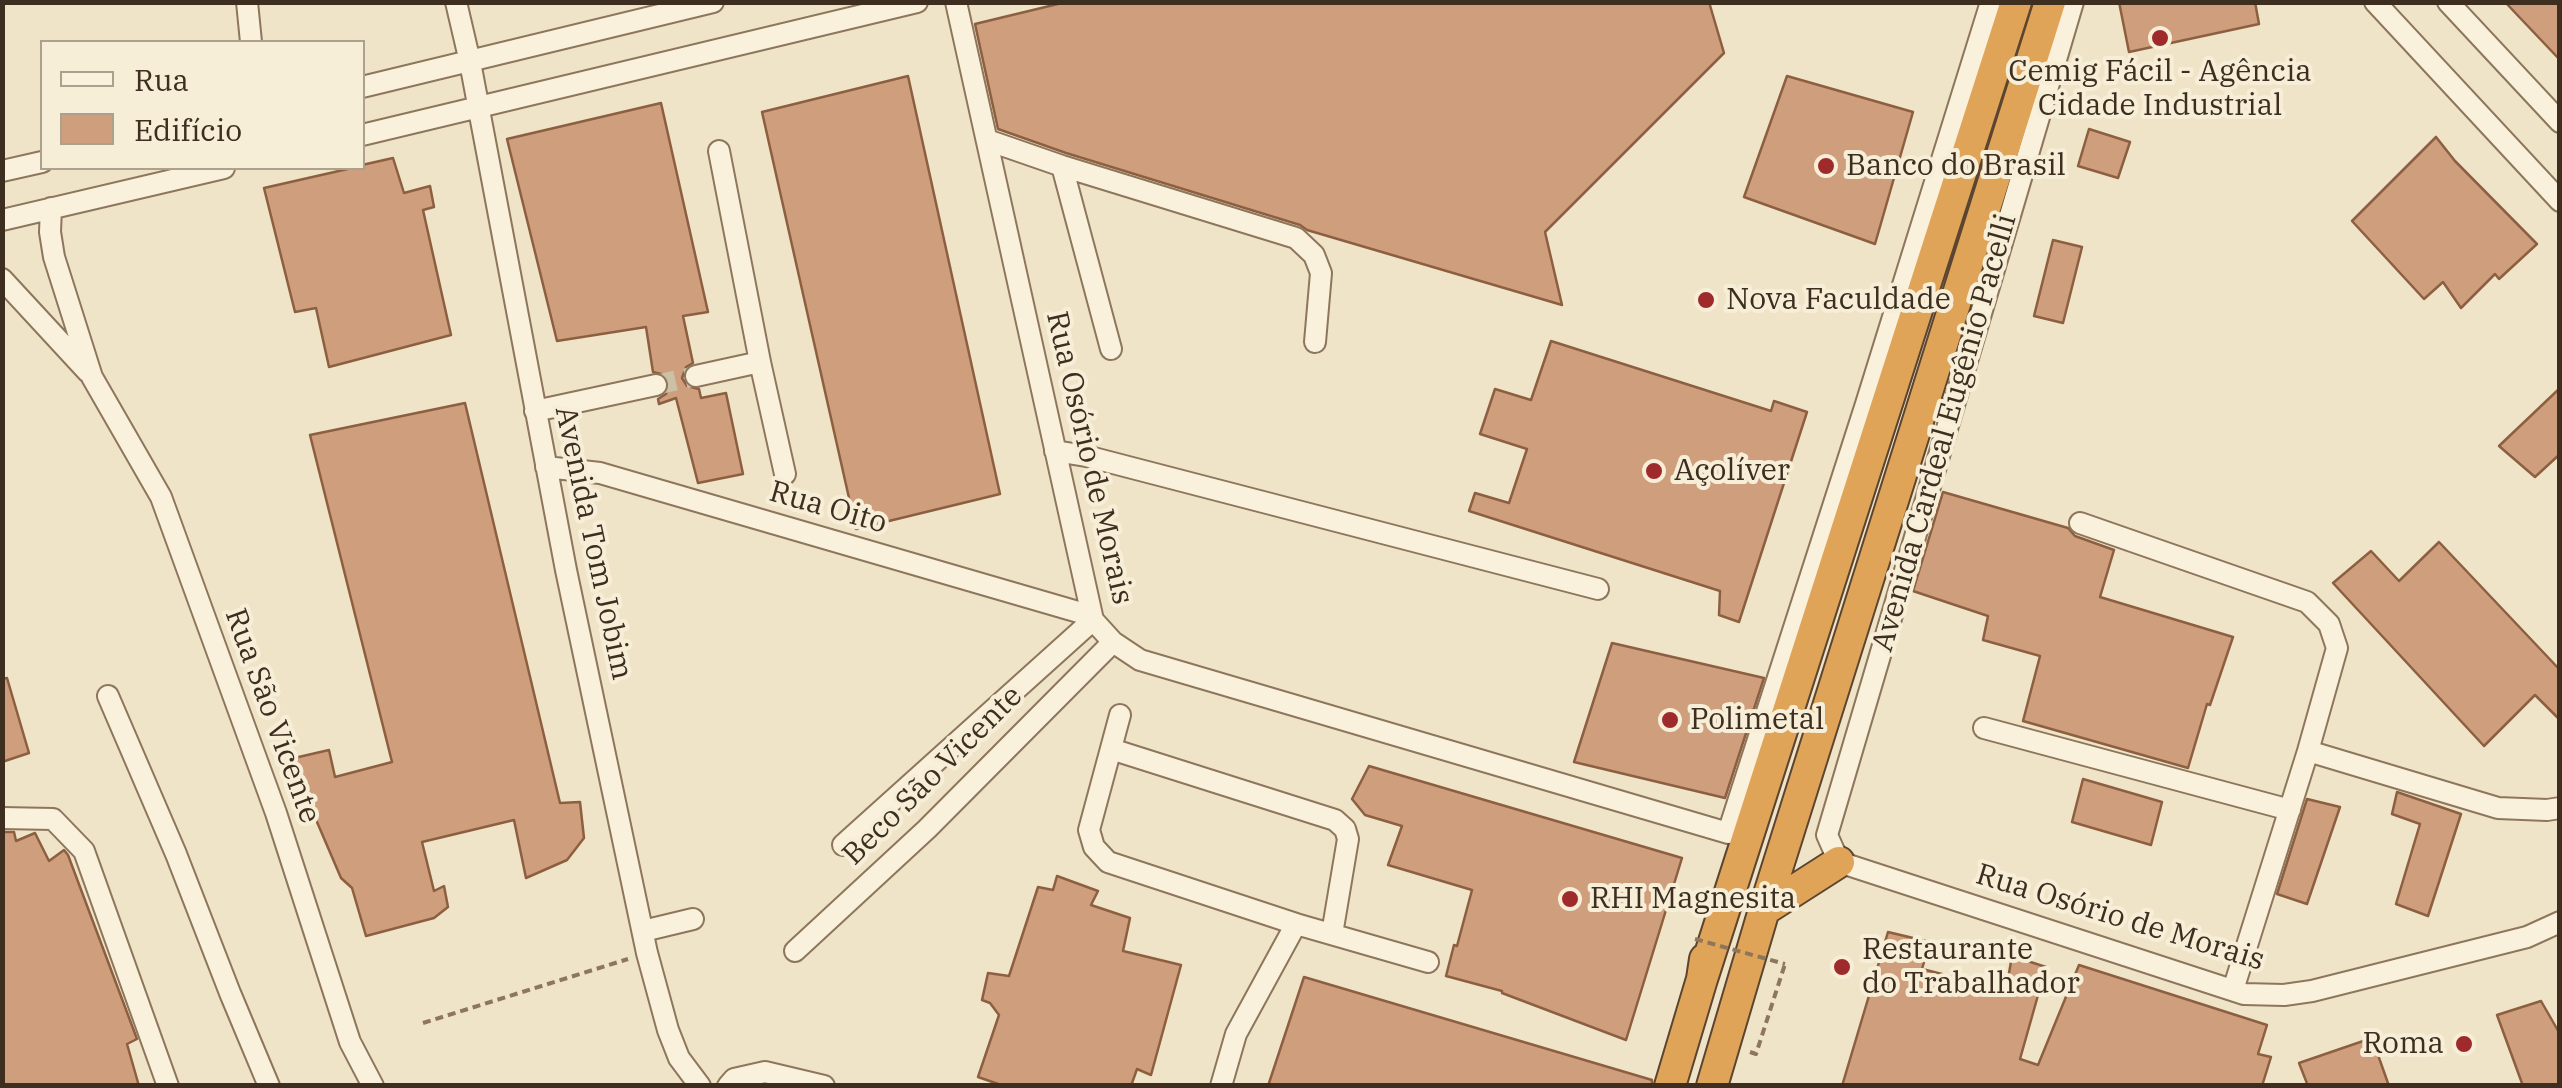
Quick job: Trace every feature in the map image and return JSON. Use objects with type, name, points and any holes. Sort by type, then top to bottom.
[{"type":"highway","name":"Avenida Cardeal Eugênio Pacelli","points":[[1702,980],[2016,2]]},
{"type":"highway","name":"Avenida Cardeal Eugênio Pacelli","points":[[1712,1086],[2050,2]]},
{"type":"highway","points":[[1670,1086],[1702,980],[1712,905],[1728,833]]},
{"type":"highway","points":[[1764,910],[1839,862]]},
{"type":"street","points":[[246,2],[251,40]]},
{"type":"street","name":"Avenida Tom Jobim","points":[[456,2],[642,931],[668,1030],[679,1058],[700,1086]]},
{"type":"street","points":[[365,86],[713,2]]},
{"type":"street","points":[[365,134],[917,2]]},
{"type":"street","name":"Rua Osório de Morais","points":[[956,2],[1092,618],[1113,642],[1140,660],[1728,833]]},
{"type":"street","points":[[1728,833],[1991,2]]},
{"type":"street","name":"Avenida Cardeal Eugênio Pacelli","points":[[1839,862],[1826,835],[2072,2]]},
{"type":"street","points":[[2376,2],[2560,201]]},
{"type":"street","points":[[2448,2],[2560,122]]},
{"type":"street","points":[[987,140],[1296,238],[1314,255],[1321,273],[1315,342]]},
{"type":"street","points":[[720,151],[785,474]]},
{"type":"street","points":[[2,171],[40,162]]},
{"type":"street","points":[[1062,166],[1111,348]]},
{"type":"street","points":[[2,220],[215,170]]},
{"type":"street","name":"Rua São Vicente","points":[[50,208],[54,256],[92,377],[160,497],[276,813],[350,1042],[373,1086]]},
{"type":"street","name":"Rua São Vicente","points":[[2,278],[92,377]]},
{"type":"street","points":[[696,376],[760,362]]},
{"type":"street","points":[[535,411],[656,385]]},
{"type":"street","points":[[1056,451],[1598,590]]},
{"type":"street","name":"Rua Oito","points":[[546,466],[600,473],[1092,618]]},
{"type":"street","points":[[2080,523],[2307,602],[2329,624],[2338,648],[2234,990]]},
{"type":"street","points":[[842,844],[1092,618]]},
{"type":"street","name":"Beco São Vicente","points":[[795,951],[962,795],[1113,642]]},
{"type":"street","points":[[108,696],[170,838],[269,1086]]},
{"type":"street","points":[[1120,716],[1089,830],[1094,847],[1108,862],[1296,924],[1428,962]]},
{"type":"street","points":[[1984,728],[2290,810]]},
{"type":"street","points":[[1110,749],[1335,820],[1346,829],[1348,840],[1332,934]]},
{"type":"street","points":[[2308,751],[2498,808],[2560,808]]},
{"type":"street","points":[[2,818],[52,819],[84,850],[168,1086]]},
{"type":"street","name":"Rua Osório de Morais","points":[[1839,862],[2244,994],[2284,996],[2312,991],[2527,936],[2560,922]]},
{"type":"street","points":[[642,931],[693,919]]},
{"type":"street","points":[[1221,1086],[1236,1034],[1296,924]]},
{"type":"street","points":[[728,1086],[734,1079],[764,1072],[824,1086]]},
{"type":"path","points":[[1696,939],[1784,964],[1756,1054]]},
{"type":"path","points":[[422,1024],[647,953]]},
{"type":"building","points":[[1066,2],[1709,2],[1724,53],[1545,232],[1562,305],[1307,230],[998,129],[975,24]]},
{"type":"building","name":"Cemig Fácil - Agência Cidade Industrial","points":[[2119,2],[2255,2],[2259,24],[2129,52]]},
{"type":"building","points":[[2505,2],[2560,2],[2560,60]]},
{"type":"building","points":[[908,76],[1000,494],[856,529],[762,112]]},
{"type":"building","name":"Banco do Brasil","points":[[1787,76],[1913,112],[1875,244],[1744,197]]},
{"type":"building","points":[[661,103],[708,312],[683,316],[693,363],[686,367],[682,378],[687,386],[699,389],[701,398],[726,393],[743,474],[698,483],[676,398],[659,404],[658,399],[666,394],[670,383],[665,375],[653,372],[646,327],[557,341],[507,139]]},
{"type":"building","points":[[2089,129],[2130,142],[2118,178],[2078,166]]},
{"type":"building","points":[[2436,137],[2537,244],[2499,279],[2495,274],[2461,308],[2443,282],[2424,299],[2352,221]]},
{"type":"building","points":[[393,158],[404,193],[430,186],[434,207],[423,210],[451,335],[329,367],[316,308],[295,312],[264,188],[343,170],[365,170],[365,164]]},
{"type":"building","points":[[2053,240],[2082,247],[2063,323],[2034,316]]},
{"type":"building","name":"Açolíver","points":[[1551,341],[1771,411],[1774,401],[1807,412],[1739,622],[1719,615],[1720,591],[1469,511],[1475,493],[1509,503],[1527,449],[1480,434],[1495,389],[1531,400]]},
{"type":"building","points":[[2560,388],[2560,454],[2535,477],[2499,446]]},
{"type":"building","points":[[465,403],[560,803],[580,802],[584,838],[567,860],[526,878],[514,820],[422,842],[434,891],[444,886],[448,907],[434,918],[366,936],[352,888],[341,878],[290,759],[329,750],[335,777],[392,762],[310,435]]},
{"type":"building","points":[[1943,492],[2068,528],[2075,536],[2114,550],[2100,597],[2233,637],[2188,768],[2023,721],[2040,656],[1983,640],[1988,616],[1913,591]]},
{"type":"building","points":[[2439,542],[2560,670],[2560,720],[2535,695],[2484,746],[2333,583],[2371,551],[2399,581]]},
{"type":"building","name":"Polimetal","points":[[1612,643],[1764,678],[1725,798],[1574,762]]},
{"type":"building","points":[[7,678],[29,753],[2,762],[2,679]]},
{"type":"building","name":"RHI Magnesita","points":[[1369,766],[1682,858],[1626,1040],[1502,991],[1446,976],[1472,890],[1388,865],[1402,826],[1365,815],[1352,799]]},
{"type":"building","points":[[2083,779],[2162,802],[2151,845],[2072,822]]},
{"type":"building","points":[[2397,792],[2461,814],[2428,916],[2396,904],[2420,824],[2392,814]]},
{"type":"building","points":[[2307,799],[2340,807],[2307,904],[2277,894]]},
{"type":"building","points":[[2,832],[14,832],[16,841],[35,833],[49,861],[64,850],[68,855],[137,1039],[127,1044],[139,1086],[2,1086]]},
{"type":"building","points":[[1057,876],[1098,891],[1091,905],[1130,918],[1123,951],[1181,965],[1151,1075],[1137,1069],[1131,1086],[1004,1086],[978,1077],[999,1015],[990,1003],[982,1000],[988,973],[1009,976],[1038,887],[1053,890]]},
{"type":"building","points":[[1888,932],[1930,942],[1922,969],[2006,990],[2012,956],[2046,967],[2020,1059],[2038,1065],[2079,965],[2267,1025],[2258,1054],[2271,1057],[2262,1086],[1842,1086]]},
{"type":"building","points":[[1304,977],[1652,1080],[1652,1086],[1268,1086]]},
{"type":"building","points":[[2541,1001],[2560,1034],[2560,1086],[2523,1086],[2497,1015]]},
{"type":"building","points":[[2372,1038],[2389,1086],[2308,1086],[2299,1063]]},
{"type":"tunnel","points":[[656,385],[696,376]]},
{"type":"place","name":"Cemig Fácil - Agência Cidade Industrial","points":[[2160,38]]},
{"type":"place","name":"Banco do Brasil","points":[[1826,166]]},
{"type":"place","name":"Nova Faculdade","points":[[1706,300]]},
{"type":"place","name":"Açolíver","points":[[1654,471]]},
{"type":"place","name":"Polimetal","points":[[1670,720]]},
{"type":"place","name":"RHI Magnesita","points":[[1570,899]]},
{"type":"place","name":"Restaurante do Trabalhador","points":[[1842,967]]},
{"type":"place","name":"Roma","points":[[2464,1044]]}]
